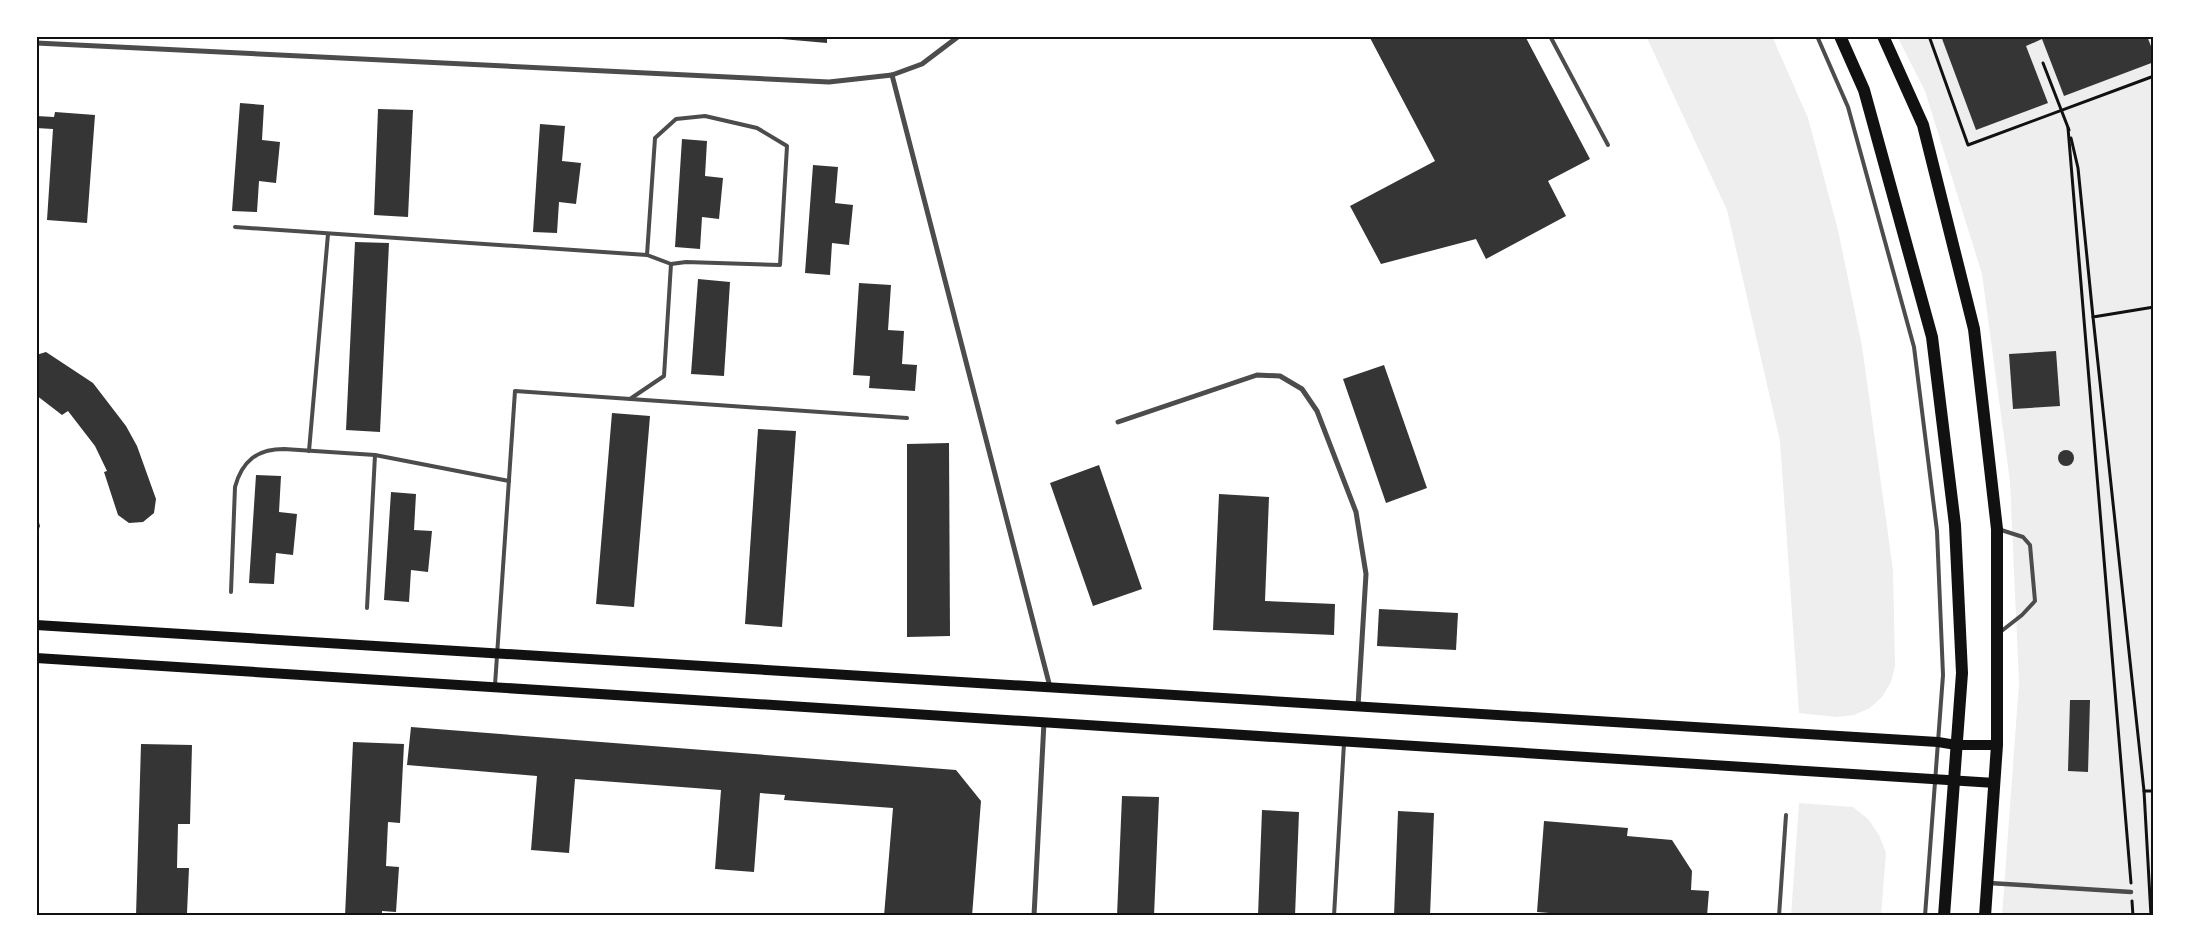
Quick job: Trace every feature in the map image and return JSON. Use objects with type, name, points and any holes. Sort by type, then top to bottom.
[{"type":"main road","points":[[1840,36],[1864,90],[1932,337],[1955,525],[1962,673],[1944,916]]},
{"type":"main road","points":[[1883,36],[1922,125],[1974,329],[1996,529],[1998,635],[1997,744],[1985,916]]},
{"type":"main road","points":[[36,625],[1938,742],[1956,745],[1997,744]]},
{"type":"main road","points":[[36,658],[1994,783]]},
{"type":"street","points":[[36,43],[830,82],[892,76],[922,64],[959,36]]},
{"type":"street","points":[[892,76],[1050,687]]},
{"type":"street","points":[[1118,422],[1257,375],[1280,376],[1302,389],[1317,411],[1356,512],[1366,574],[1358,706]]},
{"type":"street","points":[[1034,916],[1044,722]]},
{"type":"street","points":[[1988,883],[2131,892]]},
{"type":"lane","points":[[1550,36],[1608,145]]},
{"type":"lane","points":[[1817,36],[1848,107],[1914,348],[1937,531],[1943,675],[1924,916]]},
{"type":"lane","points":[[235,227],[646,255],[671,264],[686,262],[780,266],[787,146],[757,128],[705,116],[676,120],[655,138],[646,255]]},
{"type":"lane","points":[[309,451],[328,234]]},
{"type":"lane","points":[[630,399],[664,376],[671,264]]},
{"type":"lane","points":[[495,688],[515,391],[907,418]]},
{"type":"lane","points":[[231,592],[235,486],[239,473],[246,462],[257,454],[270,449],[375,456],[509,481]]},
{"type":"lane","points":[[367,608],[375,456]]},
{"type":"lane","points":[[1996,529],[2023,537],[2030,545],[2035,601],[2022,615],[1998,635]]},
{"type":"lane","points":[[1334,916],[1345,742]]},
{"type":"lane","points":[[1779,916],[1786,815]]},
{"type":"path","points":[[1929,36],[1968,145],[2154,76]]},
{"type":"path","points":[[2043,63],[2068,128],[2078,168],[2144,792],[2151,916]]},
{"type":"path","points":[[2068,128],[2133,916]]},
{"type":"path","points":[[2093,317],[2154,307]]},
{"type":"path","points":[[2144,792],[2154,791]]},
{"type":"shaded area","points":[[1646,36],[1772,36],[1808,118],[1838,230],[1862,346],[1893,570],[1895,666],[1891,682],[1882,697],[1870,708],[1854,715],[1837,717],[1799,713],[1780,441],[1727,210]]},
{"type":"shaded area","points":[[1897,36],[2154,36],[2154,916],[2002,916],[2019,683],[2010,482],[1982,274],[1925,91]]},
{"type":"shaded area","points":[[1799,803],[1853,807],[1868,819],[1879,835],[1886,853],[1881,916],[1791,916]]},
{"type":"building","points":[[747,36],[827,36],[827,43]]},
{"type":"building","points":[[1369,36],[1525,36],[1590,159],[1548,181],[1566,216],[1486,259],[1476,239],[1381,264],[1350,206],[1435,161]]},
{"type":"building","points":[[1941,36],[2147,36],[2154,54],[2154,62],[2064,96],[2042,39],[2026,46],[2048,103],[1976,130]]},
{"type":"building","points":[[240,103],[264,105],[262,140],[280,142],[276,183],[259,181],[257,212],[232,211]]},
{"type":"building","points":[[378,109],[413,110],[408,217],[374,215]]},
{"type":"building","points":[[55,112],[95,115],[87,223],[47,220],[53,129],[36,128],[36,116],[54,117]]},
{"type":"building","points":[[540,124],[565,126],[562,161],[581,163],[576,204],[559,202],[557,233],[533,232]]},
{"type":"building","points":[[682,139],[707,141],[705,176],[723,178],[719,219],[702,217],[700,249],[675,247]]},
{"type":"building","points":[[813,165],[838,167],[835,203],[853,205],[849,245],[832,243],[830,275],[805,273]]},
{"type":"building","points":[[355,242],[389,243],[380,432],[346,430]]},
{"type":"building","points":[[698,279],[730,282],[724,376],[691,374]]},
{"type":"building","points":[[859,283],[891,285],[888,330],[904,331],[902,364],[917,365],[915,391],[869,388],[870,376],[853,375]]},
{"type":"building","points":[[2056,351],[2060,406],[2013,409],[2009,354]]},
{"type":"building","points":[[46,352],[93,383],[126,426],[137,446],[156,499],[154,513],[143,522],[129,523],[118,515],[104,472],[107,471],[95,446],[68,411],[62,415],[36,395],[36,355]]},
{"type":"building","points":[[1384,365],[1427,488],[1386,503],[1343,379]]},
{"type":"building","points":[[612,413],[650,416],[634,607],[596,604]]},
{"type":"building","points":[[758,429],[796,431],[782,627],[745,624]]},
{"type":"building","points":[[949,443],[950,636],[907,637],[907,444]]},
{"type":"building","points":[[2066,450],[2072,452],[2074,458],[2072,464],[2066,466],[2060,464],[2058,458],[2060,452]]},
{"type":"building","points":[[1099,465],[1142,589],[1093,606],[1050,483]]},
{"type":"building","points":[[256,475],[281,476],[279,512],[297,514],[293,555],[276,553],[274,584],[249,583]]},
{"type":"building","points":[[391,492],[416,494],[414,530],[432,531],[428,572],[411,570],[409,602],[384,600]]},
{"type":"building","points":[[1219,494],[1269,497],[1265,601],[1335,604],[1334,635],[1213,630]]},
{"type":"building","points":[[36,512],[40,526],[36,537]]},
{"type":"building","points":[[1379,609],[1458,613],[1456,650],[1377,646]]},
{"type":"building","points":[[2070,700],[2090,700],[2088,772],[2068,771]]},
{"type":"building","points":[[411,727],[956,770],[981,801],[972,916],[884,916],[893,808],[784,800],[785,795],[760,793],[754,872],[715,869],[721,790],[575,779],[569,853],[531,850],[537,776],[407,765]]},
{"type":"building","points":[[353,742],[404,744],[400,823],[388,822],[386,866],[399,867],[396,912],[382,911],[382,916],[345,916]]},
{"type":"building","points":[[141,744],[192,745],[190,824],[178,824],[177,868],[189,868],[187,913],[173,913],[173,916],[136,916]]},
{"type":"building","points":[[1122,796],[1159,797],[1154,916],[1117,916]]},
{"type":"building","points":[[1262,810],[1299,812],[1295,916],[1258,916]]},
{"type":"building","points":[[1398,811],[1434,813],[1430,916],[1394,916]]},
{"type":"building","points":[[1544,821],[1628,828],[1627,836],[1672,840],[1692,871],[1691,890],[1709,891],[1707,916],[1586,916],[1537,912]]}]
